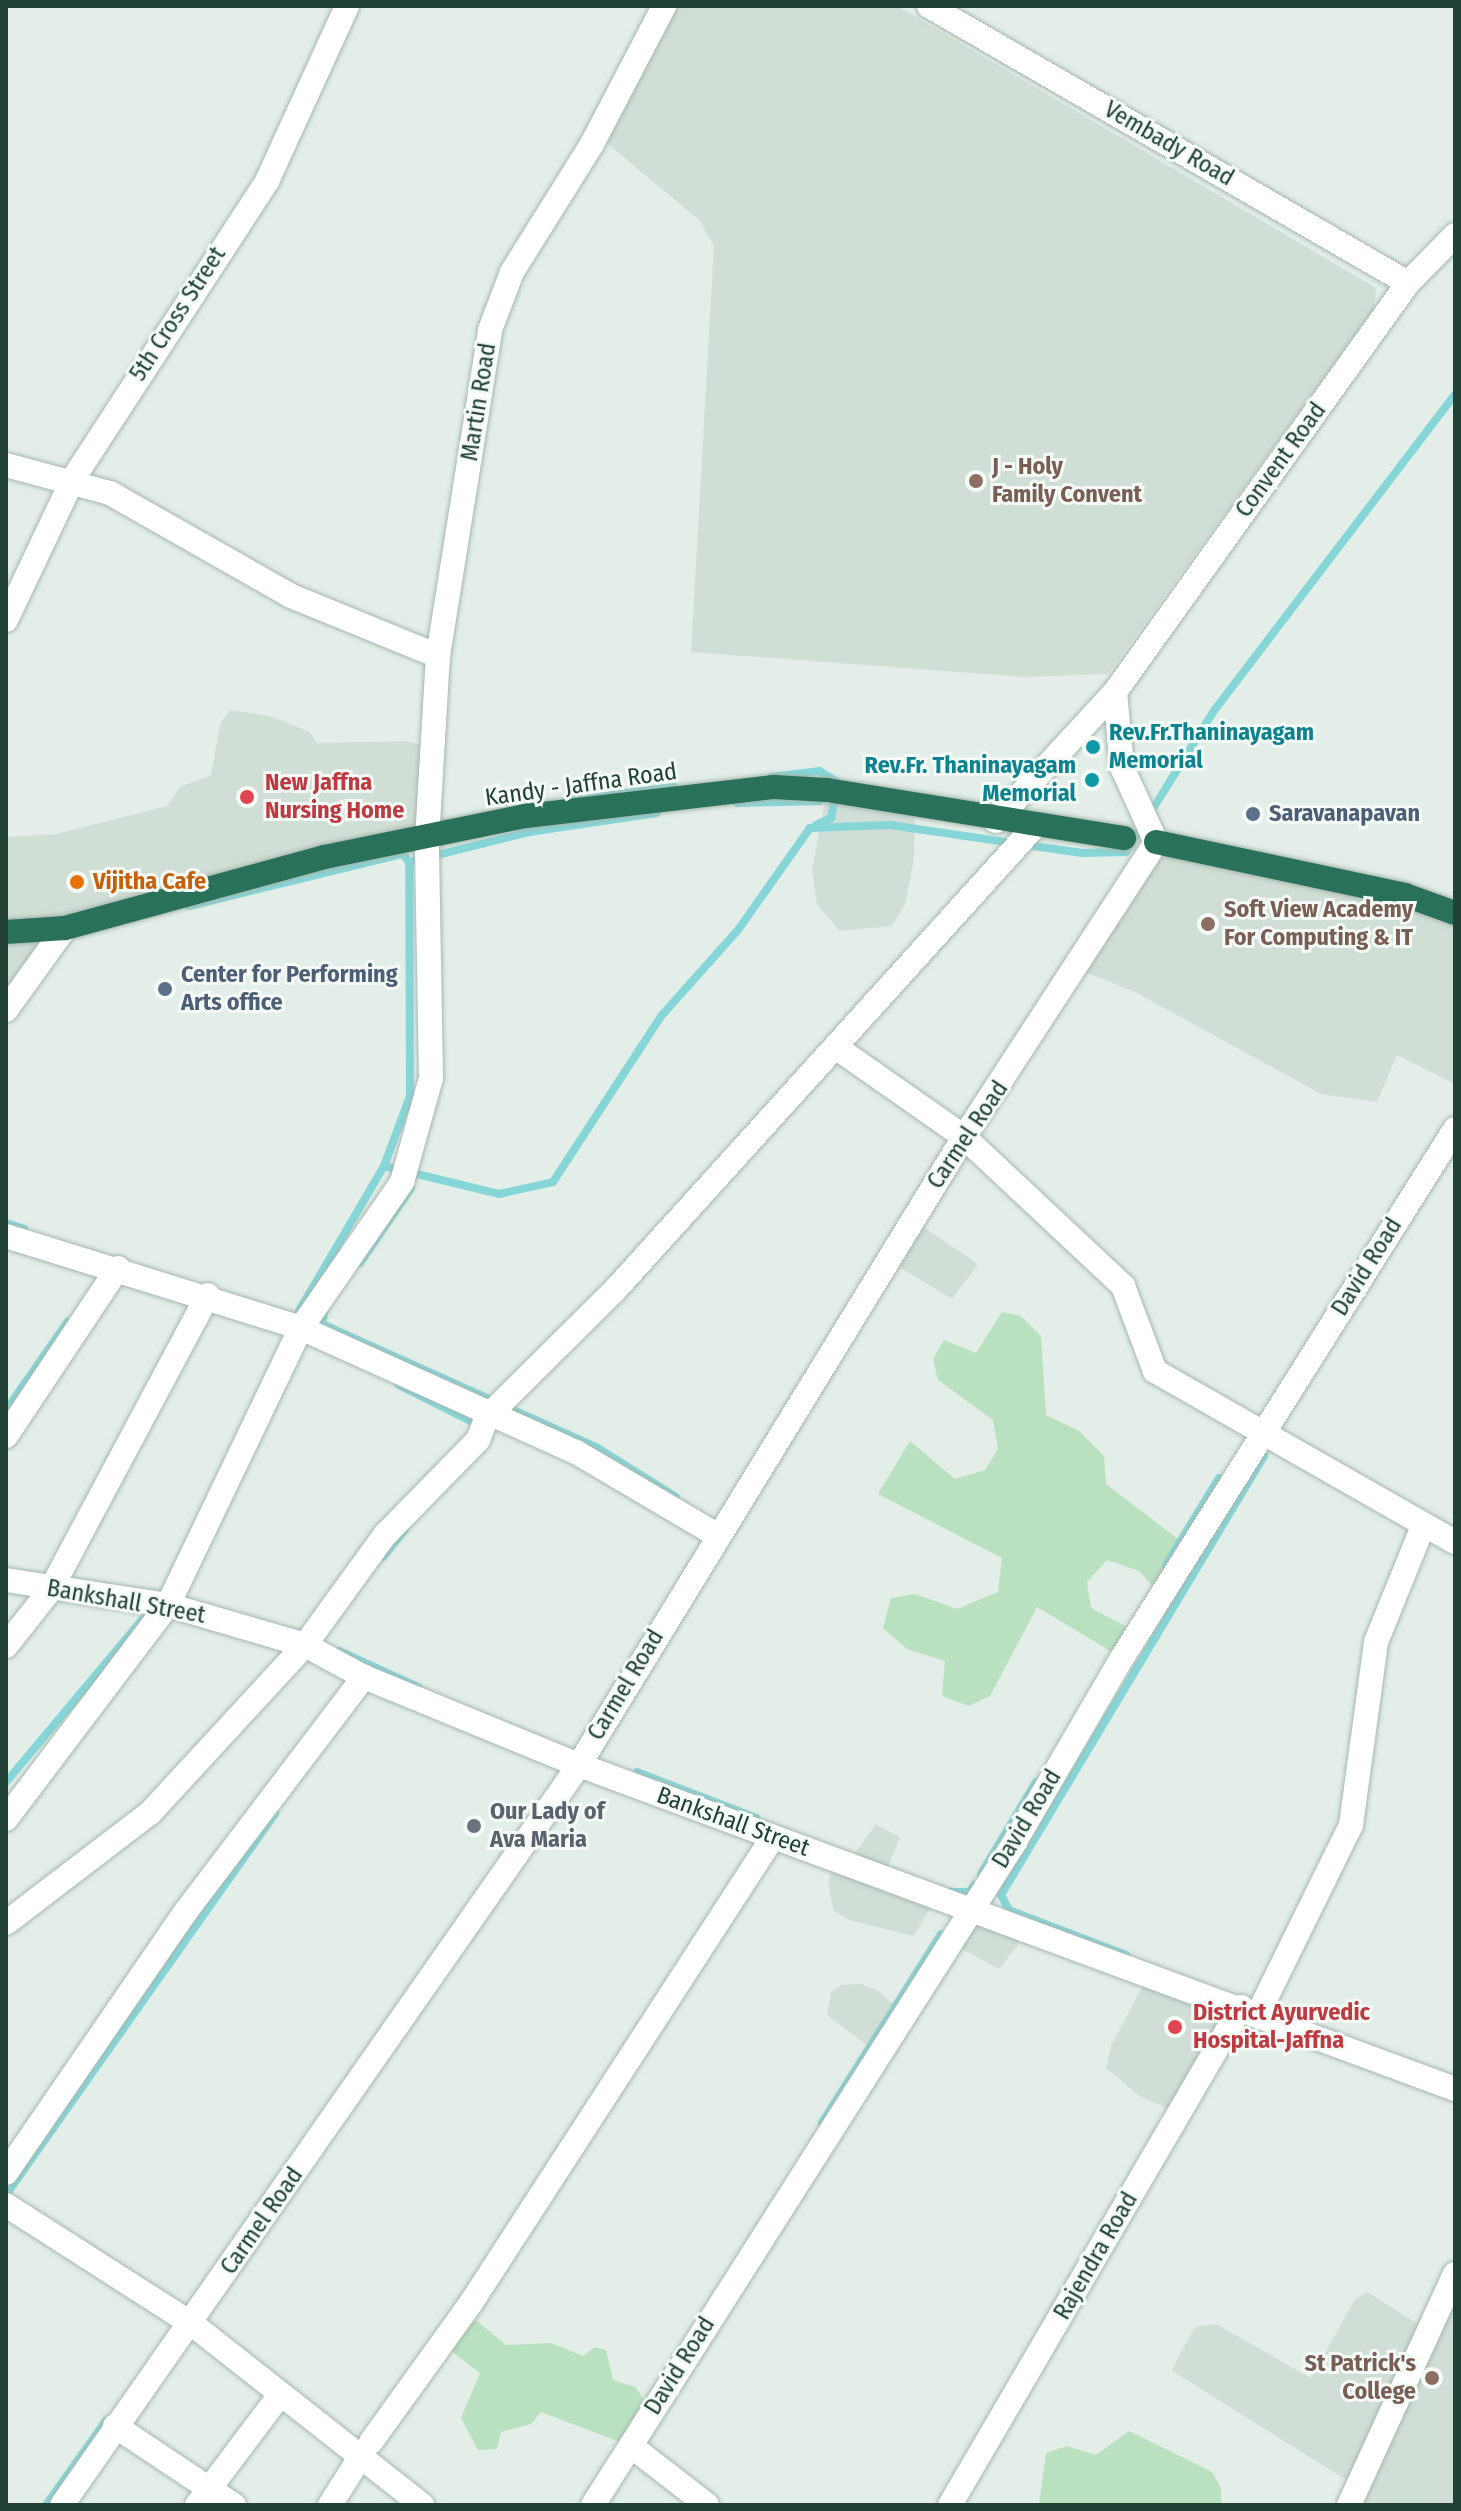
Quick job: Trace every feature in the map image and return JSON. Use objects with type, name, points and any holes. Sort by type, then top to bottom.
[{"type":"highway","name":"Kandy - Jaffna Road","points":[[6,932],[65,928],[324,857],[427,840],[526,816],[774,787],[827,790],[996,821],[1124,838]]},
{"type":"highway","points":[[1156,842],[1405,895],[1455,913]]},
{"type":"street","name":"5th Cross Street","points":[[6,620],[73,479],[267,181],[347,6]]},
{"type":"street","name":"Martin Road","points":[[6,1819],[168,1605],[301,1328],[402,1182],[431,1078],[427,840],[438,656],[490,330],[512,272],[592,144],[664,6]]},
{"type":"street","name":"Vembady Road","points":[[929,6],[1408,283]]},
{"type":"street","name":"Convent Road","points":[[996,821],[1115,692],[1408,283],[1455,235]]},
{"type":"street","points":[[6,465],[73,479],[152,513],[291,596],[438,656]]},
{"type":"street","points":[[1115,692],[1122,767],[1156,842]]},
{"type":"street","points":[[6,1923],[150,1813],[305,1645],[385,1535],[478,1440],[487,1417],[615,1290],[1035,826]]},
{"type":"street","name":"Carmel Road","points":[[62,2505],[115,2426],[192,2324],[579,1765],[715,1534],[964,1137],[1156,842]]},
{"type":"street","points":[[6,1010],[65,928]]},
{"type":"street","points":[[837,1048],[964,1137],[1123,1286],[1155,1371],[1455,1542]]},
{"type":"street","name":"David Road","points":[[593,2505],[971,1909],[1261,1433],[1455,1129]]},
{"type":"street","points":[[6,1236],[208,1295],[301,1328],[487,1417],[576,1452],[715,1534]]},
{"type":"street","points":[[6,1436],[118,1268]]},
{"type":"street","points":[[6,1646],[51,1589],[208,1295]]},
{"type":"street","name":"Rajendra Road","points":[[950,2505],[1250,2011],[1351,1825],[1376,1642],[1423,1526]]},
{"type":"street","name":"Bankshall Street","points":[[6,1580],[168,1605],[305,1645],[364,1677],[579,1765],[1455,2089]]},
{"type":"street","points":[[6,2173],[187,1910],[364,1677]]},
{"type":"street","points":[[330,2505],[365,2450],[471,2303],[773,1837]]},
{"type":"street","points":[[6,2205],[192,2324],[280,2395],[365,2450],[422,2505]]},
{"type":"street","points":[[1349,2505],[1455,2274]]},
{"type":"street","points":[[203,2497],[280,2395]]},
{"type":"street","points":[[115,2426],[203,2497],[234,2505]]},
{"type":"street","points":[[631,2446],[707,2505]]},
{"type":"shaded area","name":"J - Holy Family Convent","points":[[677,6],[897,6],[1376,288],[1374,309],[1108,674],[1024,677],[691,652],[714,246],[699,220],[602,139]]},
{"type":"shaded area","points":[[230,710],[270,716],[310,732],[317,743],[406,741],[432,748],[427,840],[65,928],[6,1010],[6,837],[56,834],[167,806],[180,787],[211,775],[220,724]]},
{"type":"shaded area","points":[[827,790],[915,805],[914,859],[905,904],[892,926],[840,931],[817,905],[812,870]]},
{"type":"shaded area","points":[[1156,842],[1455,913],[1455,1084],[1397,1055],[1377,1102],[1321,1094],[1135,992],[1075,968]]},
{"type":"shaded area","points":[[922,1226],[978,1264],[952,1299],[894,1264]]},
{"type":"shaded area","points":[[876,1824],[900,1838],[886,1871],[854,1854]]},
{"type":"shaded area","points":[[835,1860],[938,1897],[913,1936],[849,1920],[834,1911],[828,1884]]},
{"type":"shaded area","points":[[971,1909],[1019,1928],[1018,1945],[999,1969],[949,1942]]},
{"type":"shaded area","name":"District Ayurvedic Hospital-Jaffna","points":[[1150,1972],[1241,2007],[1180,2113],[1141,2097],[1106,2068],[1111,2046]]},
{"type":"shaded area","points":[[860,1984],[877,1990],[903,2013],[877,2053],[827,2015],[831,1992],[841,1985]]},
{"type":"shaded area","points":[[1455,2274],[1455,2505],[1349,2505],[1359,2488],[1171,2370],[1195,2327],[1216,2324],[1311,2378],[1355,2299],[1367,2292],[1429,2331]]},
{"type":"green space","points":[[1002,1312],[1021,1316],[1041,1336],[1046,1415],[1079,1431],[1104,1456],[1106,1484],[1191,1549],[1161,1596],[1139,1571],[1107,1560],[1087,1582],[1091,1608],[1139,1633],[1122,1658],[1037,1607],[990,1696],[969,1706],[942,1696],[945,1661],[907,1649],[883,1628],[891,1598],[915,1594],[957,1609],[998,1592],[1002,1558],[878,1494],[910,1441],[955,1479],[985,1470],[998,1449],[993,1420],[938,1380],[933,1359],[944,1340],[976,1353]]},
{"type":"green space","points":[[465,2311],[506,2345],[551,2343],[583,2356],[595,2347],[606,2350],[613,2380],[635,2387],[652,2411],[631,2446],[541,2412],[531,2424],[501,2432],[497,2449],[478,2450],[461,2418],[480,2373],[442,2344]]},
{"type":"green space","points":[[1129,2431],[1212,2472],[1221,2488],[1221,2505],[1039,2505],[1046,2453],[1067,2446],[1096,2455]]},
{"type":"waterway","points":[[299,1311],[384,1166],[499,1194],[553,1182],[662,1015],[738,930],[810,828],[890,825],[1082,853],[1126,852],[1213,712],[1455,394]]},
{"type":"waterway","points":[[771,777],[820,771],[837,782],[831,818],[816,825]]},
{"type":"waterway","points":[[568,800],[674,787]]},
{"type":"waterway","points":[[737,803],[820,801]]},
{"type":"waterway","points":[[189,906],[403,854],[409,862],[529,832],[657,813]]},
{"type":"waterway","points":[[384,1166],[410,1096],[409,862]]},
{"type":"waterway","points":[[360,1263],[411,1188]]},
{"type":"waterway","points":[[6,1223],[24,1229]]},
{"type":"waterway","points":[[325,1309],[322,1324],[596,1447],[676,1497]]},
{"type":"waterway","points":[[6,1410],[68,1321]]},
{"type":"waterway","points":[[399,1385],[480,1426]]},
{"type":"waterway","points":[[1126,1955],[1009,1910],[1001,1895],[1264,1456]]},
{"type":"waterway","points":[[1166,1565],[1219,1478]]},
{"type":"waterway","points":[[383,1557],[405,1530]]},
{"type":"waterway","points":[[6,1782],[143,1619]]},
{"type":"waterway","points":[[339,1651],[418,1687]]},
{"type":"waterway","points":[[637,1772],[756,1818]]},
{"type":"waterway","points":[[981,1874],[1036,1782]]},
{"type":"waterway","points":[[6,2195],[275,1813]]},
{"type":"waterway","points":[[948,1892],[970,1892],[974,1885]]},
{"type":"waterway","points":[[822,2123],[941,1934]]},
{"type":"waterway","points":[[46,2505],[106,2421]]},
{"type":"place","name":"J - Holy Family Convent","points":[[976,481]]},
{"type":"place","name":"Rev.Fr.Thaninayagam Memorial","points":[[1093,747]]},
{"type":"place","name":"Rev.Fr. Thaninayagam Memorial","points":[[1092,780]]},
{"type":"place","name":"New Jaffna Nursing Home","points":[[247,797]]},
{"type":"place","name":"Saravanapavan","points":[[1253,814]]},
{"type":"place","name":"Vijitha Cafe","points":[[77,882]]},
{"type":"place","name":"Soft View Academy For Computing & IT","points":[[1208,924]]},
{"type":"place","name":"Center for Performing Arts office","points":[[165,989]]},
{"type":"place","name":"Our Lady of Ava Maria","points":[[474,1826]]},
{"type":"place","name":"District Ayurvedic Hospital-Jaffna","points":[[1175,2027]]},
{"type":"place","name":"St Patrick's College","points":[[1432,2378]]}]
